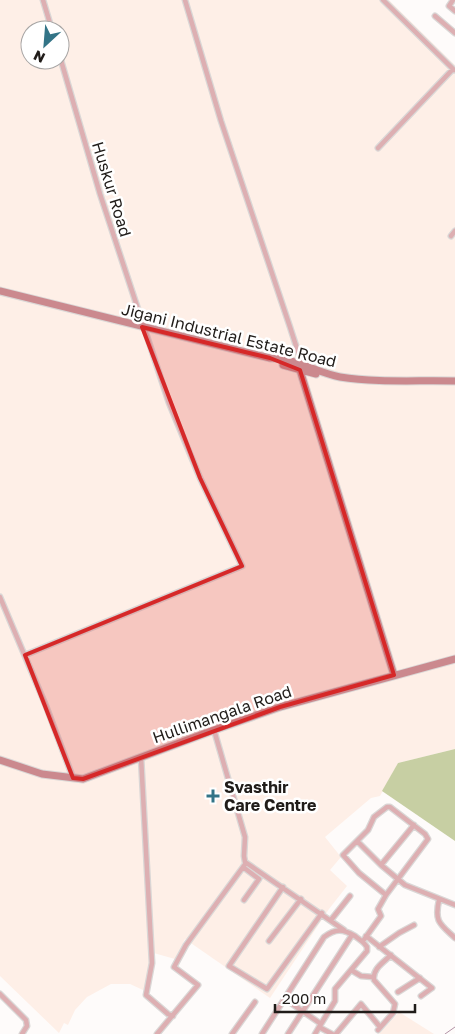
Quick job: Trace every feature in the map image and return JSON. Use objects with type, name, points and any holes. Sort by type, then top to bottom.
[{"type":"street","points":[[43,0],[49,20]]},
{"type":"street","points":[[185,0],[224,130],[293,336],[300,367],[394,675]]},
{"type":"street","points":[[378,148],[454,70],[383,0]]},
{"type":"street","points":[[454,0],[449,6],[455,11]]},
{"type":"street","points":[[435,16],[455,32]]},
{"type":"street","name":"Huskur Road","points":[[25,655],[242,566],[200,478],[168,403],[100,194],[64,70]]},
{"type":"street","points":[[451,236],[455,231]]},
{"type":"street","name":"Jigani Industrial Estate Road","points":[[0,291],[270,358],[275,362],[337,377],[377,380],[455,381]]},
{"type":"street","points":[[0,597],[73,778]]},
{"type":"street","name":"Hullimangala Road","points":[[0,760],[42,774],[83,779],[141,756],[280,707],[455,659]]},
{"type":"street","points":[[214,730],[245,837],[245,865],[259,879],[244,900]]},
{"type":"street","points":[[141,756],[152,963],[146,995],[173,1016]]},
{"type":"street","points":[[363,941],[381,916],[378,909],[386,895],[428,839],[426,834],[393,808],[387,807],[373,819],[369,829],[343,853],[344,857],[359,873],[386,895]]},
{"type":"street","points":[[381,865],[414,825]]},
{"type":"street","points":[[357,841],[398,880],[439,900],[455,905]]},
{"type":"street","points":[[245,865],[322,913],[363,941],[367,948],[367,951],[335,990],[335,1001],[315,1034]]},
{"type":"street","points":[[157,1034],[198,985],[174,967],[186,945],[245,865]]},
{"type":"street","points":[[282,887],[229,966],[267,989],[322,913]]},
{"type":"street","points":[[331,920],[350,896]]},
{"type":"street","points":[[269,941],[300,899]]},
{"type":"street","points":[[439,900],[436,913],[437,919],[455,938]]},
{"type":"street","points":[[379,947],[414,925]]},
{"type":"street","points":[[262,1034],[324,937],[336,930],[345,930]]},
{"type":"street","points":[[288,1034],[352,935]]},
{"type":"street","points":[[366,936],[432,988],[421,996]]},
{"type":"street","points":[[373,977],[375,971],[390,955]]},
{"type":"street","points":[[285,998],[334,1034],[361,1004],[379,1028],[393,1013],[394,1004],[373,977],[361,976],[351,970]]},
{"type":"street","points":[[398,992],[420,978]]},
{"type":"street","points":[[0,994],[26,1020],[27,1026],[22,1034]]},
{"type":"street","points":[[232,1034],[255,1002]]},
{"type":"highlighted area","points":[[142,327],[270,358],[300,370],[394,675],[280,707],[83,779],[73,778],[25,655],[242,566],[200,478]]},
{"type":"shaded area","points":[[0,0],[389,0],[455,65],[455,749],[398,763],[380,796],[371,798],[325,837],[341,857],[330,870],[347,886],[329,909],[270,998],[185,939],[175,959],[150,952],[151,983],[143,990],[130,984],[111,984],[87,997],[75,1010],[68,1025],[64,1023],[59,1033],[0,976]]},
{"type":"shaded area","points":[[399,1012],[434,1034],[379,1034]]},
{"type":"green space","points":[[455,749],[455,841],[382,791],[398,763]]},
{"type":"waterway","points":[[445,1034],[455,1027]]},
{"type":"place","name":"Svasthir Care Centre","points":[[213,796]]}]
